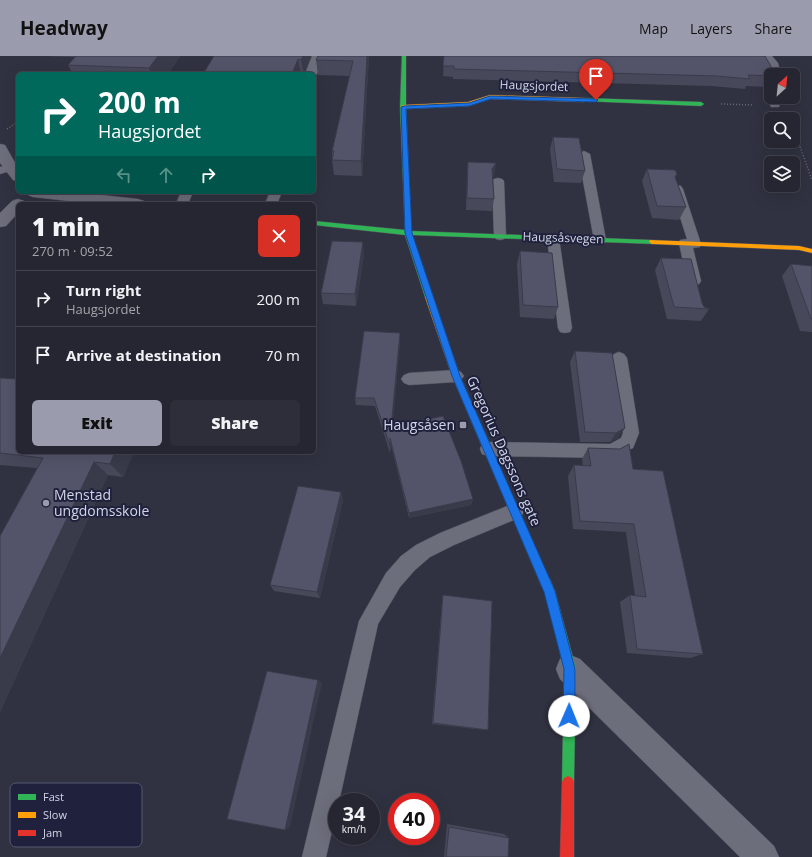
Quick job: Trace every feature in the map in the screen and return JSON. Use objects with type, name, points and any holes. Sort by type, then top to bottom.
[{"type":"street","points":[[312,72],[318,56]]},
{"type":"street","name":"Gregorius Dagssons gate","points":[[404,56],[408,233],[456,376],[550,591],[570,669],[567,857]]},
{"type":"street","name":"Haugsjordet","points":[[404,107],[469,104],[490,97],[701,104]]},
{"type":"street","points":[[0,148],[9,172]]},
{"type":"street","points":[[20,202],[30,194]]},
{"type":"street","points":[[64,194],[97,196],[128,202]]},
{"type":"street","points":[[0,222],[16,206]]},
{"type":"street","name":"Haugsåsvegen","points":[[316,223],[408,233],[799,248],[812,250]]},
{"type":"street","points":[[570,669],[763,857]]},
{"type":"lane","points":[[767,56],[773,63],[774,68]]},
{"type":"lane","points":[[584,154],[600,240]]},
{"type":"lane","points":[[498,181],[500,236]]},
{"type":"lane","points":[[678,189],[690,244],[698,293]]},
{"type":"lane","points":[[553,238],[565,328]]},
{"type":"lane","points":[[488,449],[612,452],[627,443],[631,433],[619,358]]},
{"type":"lane","points":[[409,379],[456,376]]},
{"type":"lane","points":[[314,857],[369,621],[393,580],[423,551],[515,511]]},
{"type":"path","points":[[701,104],[764,101]]},
{"type":"path","points":[[800,147],[812,180]]},
{"type":"building","points":[[76,56],[158,56],[149,68],[68,65]]},
{"type":"building","points":[[214,56],[303,56],[301,60],[298,59],[293,72],[204,72]]},
{"type":"building","points":[[318,56],[367,56],[361,161],[332,160],[334,151],[332,151],[353,61],[316,60]]},
{"type":"building","points":[[444,56],[765,56],[772,68],[764,68],[764,76],[748,75],[750,79],[717,76],[454,69],[454,66],[443,66]]},
{"type":"building","points":[[553,137],[579,138],[585,171],[557,169]]},
{"type":"building","points":[[468,162],[496,163],[492,169],[494,199],[467,198]]},
{"type":"building","points":[[647,169],[675,170],[677,174],[675,177],[686,207],[657,206]]},
{"type":"building","points":[[332,241],[363,242],[355,294],[321,293]]},
{"type":"building","points":[[520,251],[552,253],[558,307],[523,305]]},
{"type":"building","points":[[661,258],[691,259],[702,303],[704,307],[709,309],[674,307]]},
{"type":"building","points":[[791,264],[812,266],[812,319],[811,319]]},
{"type":"building","points":[[364,331],[400,333],[391,428],[443,416],[461,461],[473,499],[409,513],[390,438],[390,446],[374,398],[355,398]]},
{"type":"building","points":[[575,351],[612,353],[625,428],[616,433],[585,432]]},
{"type":"building","name":"Menstad ungdomsskole","points":[[0,378],[16,379],[16,454],[114,454],[110,464],[94,462],[0,658],[0,536],[43,458],[0,453]]},
{"type":"building","points":[[629,444],[633,469],[663,471],[703,654],[637,649],[630,595],[646,597],[634,524],[580,521],[574,465],[591,466],[588,448],[620,449]]},
{"type":"building","points":[[298,486],[341,492],[317,592],[270,585]]},
{"type":"building","points":[[443,595],[492,601],[488,730],[433,723]]},
{"type":"building","points":[[267,671],[318,680],[285,830],[227,819]]},
{"type":"building","points":[[449,827],[509,838],[508,857],[446,857]]},
{"type":"traffic: fast","points":[[404,56],[403,107],[408,233],[429,297]]},
{"type":"traffic: fast","points":[[584,100],[701,104]]},
{"type":"traffic: fast","points":[[316,223],[408,233],[652,242]]},
{"type":"traffic: fast","points":[[546,583],[550,591],[570,669],[568,782]]},
{"type":"traffic: slow","points":[[403,107],[469,104],[490,97],[584,100]]},
{"type":"traffic: slow","points":[[652,242],[799,248],[812,251]]},
{"type":"traffic: slow","points":[[429,297],[456,376],[546,583]]},
{"type":"traffic: jam","points":[[567,857],[568,782]]},
{"type":"place","name":"Haugsåsen","points":[[463,425]]},
{"type":"place","name":"Menstad ungdomsskole","points":[[46,503]]},
{"type":"route","points":[[569,716],[570,669],[550,591],[456,376],[408,233],[404,107],[469,104],[490,97],[596,100]]}]
